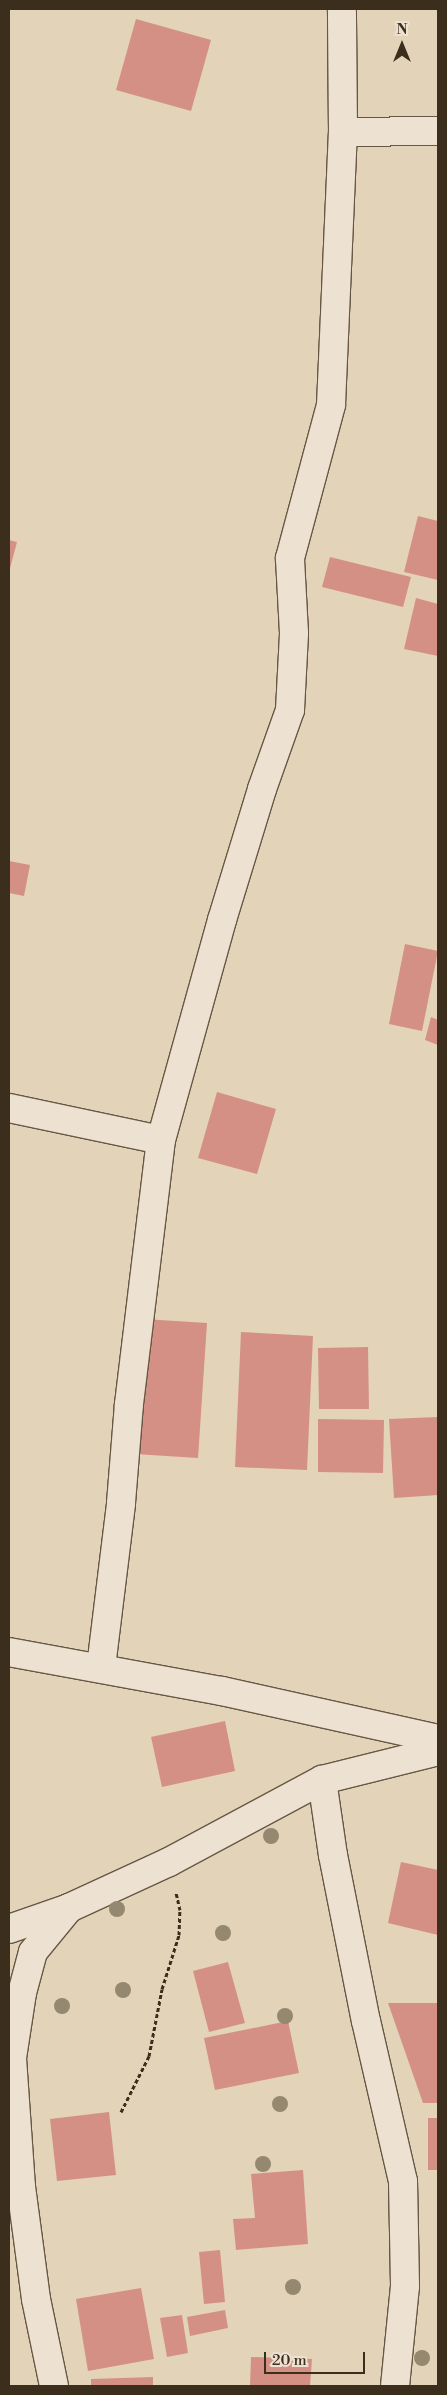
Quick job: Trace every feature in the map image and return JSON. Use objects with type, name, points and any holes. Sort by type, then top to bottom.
[{"type":"street","points":[[101,1667],[121,1503],[137,1336],[161,1140],[222,920],[262,789],[290,710],[294,633],[290,558],[331,405],[343,132],[342,9]]},
{"type":"street","points":[[343,132],[438,131]]},
{"type":"street","points":[[9,1108],[161,1140]]},
{"type":"street","points":[[14,1656],[101,1667],[438,1739]]},
{"type":"street","points":[[9,1929],[69,1908],[169,1862],[322,1780],[438,1751]]},
{"type":"street","points":[[322,1780],[333,1855],[366,2021],[403,2181],[405,2286],[395,2386]]},
{"type":"street","points":[[54,2386],[36,2298],[24,2206],[12,2058],[22,1993],[33,1952],[69,1908]]},
{"type":"path","points":[[121,2112],[148,2056],[162,1989],[179,1935],[180,1910],[169,1862]]},
{"type":"building","points":[[136,19],[211,40],[191,111],[116,90]]},
{"type":"building","points":[[418,516],[438,521],[438,580],[404,572]]},
{"type":"building","points":[[9,540],[17,542],[9,572]]},
{"type":"building","points":[[330,557],[411,577],[403,607],[322,587]]},
{"type":"building","points":[[416,598],[438,604],[438,656],[404,649]]},
{"type":"building","points":[[9,861],[30,865],[24,896],[9,893]]},
{"type":"building","points":[[405,944],[438,951],[422,1031],[389,1024]]},
{"type":"building","points":[[431,1017],[438,1020],[438,1045],[425,1040]]},
{"type":"building","points":[[217,1092],[276,1109],[257,1174],[198,1158]]},
{"type":"building","points":[[144,1319],[207,1323],[198,1458],[135,1454]]},
{"type":"building","points":[[241,1332],[313,1336],[307,1470],[235,1467]]},
{"type":"building","points":[[368,1347],[369,1409],[319,1409],[318,1348]]},
{"type":"building","points":[[438,1417],[438,1495],[394,1498],[389,1419]]},
{"type":"building","points":[[318,1419],[384,1420],[383,1473],[318,1472]]},
{"type":"building","points":[[225,1721],[235,1771],[162,1787],[151,1737]]},
{"type":"building","points":[[401,1862],[438,1870],[438,1935],[388,1923]]},
{"type":"building","points":[[228,1962],[245,2023],[209,2032],[193,1971]]},
{"type":"building","points":[[388,2003],[438,2003],[438,2103],[423,2103]]},
{"type":"building","points":[[288,2021],[299,2073],[215,2090],[204,2038]]},
{"type":"building","points":[[109,2112],[116,2175],[57,2181],[50,2119]]},
{"type":"building","points":[[428,2118],[438,2118],[438,2170],[428,2170]]},
{"type":"building","points":[[303,2170],[308,2244],[236,2250],[233,2219],[255,2218],[251,2174]]},
{"type":"building","points":[[220,2250],[225,2302],[204,2304],[199,2252]]},
{"type":"building","points":[[141,2288],[154,2359],[88,2371],[76,2299]]},
{"type":"building","points":[[225,2310],[228,2328],[190,2336],[187,2317]]},
{"type":"building","points":[[182,2315],[188,2353],[167,2357],[160,2318]]},
{"type":"building","points":[[251,2357],[312,2359],[310,2386],[250,2386]]},
{"type":"building","points":[[153,2377],[153,2386],[91,2386],[91,2379]]}]
